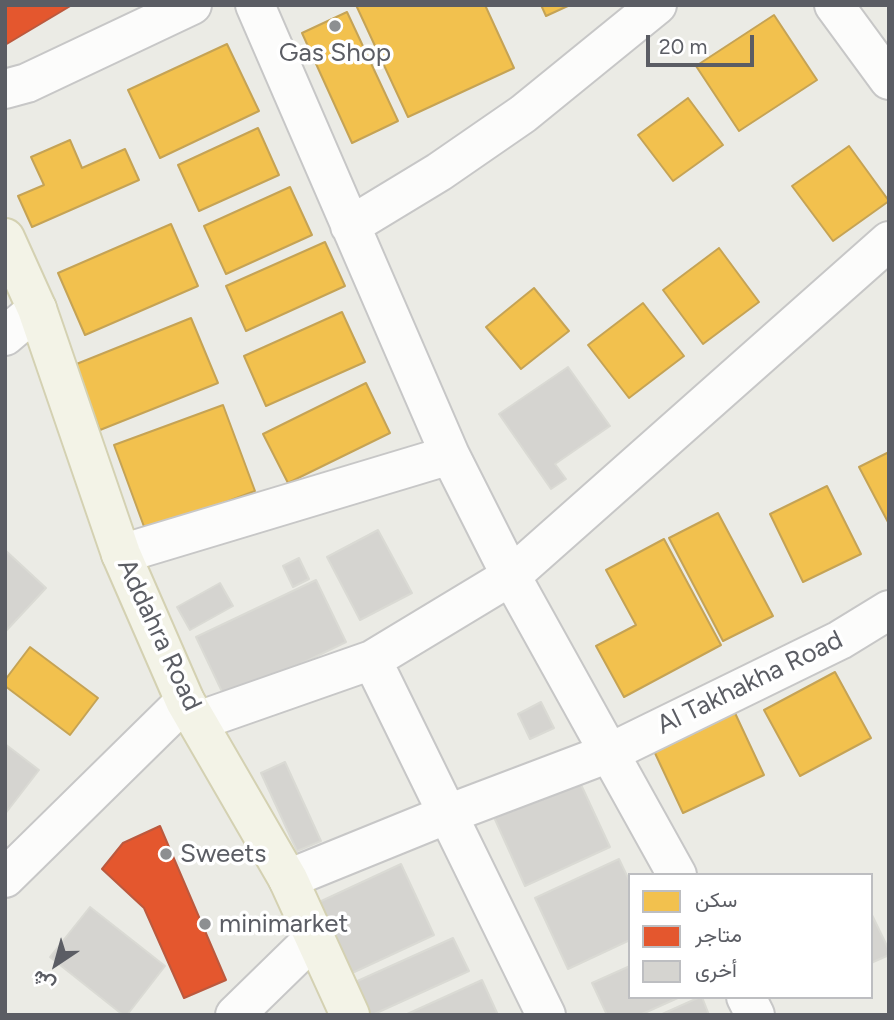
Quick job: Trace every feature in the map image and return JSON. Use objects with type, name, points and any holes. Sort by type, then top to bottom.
[{"type":"main road","name":"Addahra Road","points":[[5,238],[37,309],[121,554],[192,711],[288,879],[350,1015]]},
{"type":"street","points":[[5,89],[27,83],[192,5]]},
{"type":"street","points":[[255,5],[450,455],[511,576],[676,873]]},
{"type":"street","points":[[350,226],[439,172],[523,114],[657,5]]},
{"type":"street","points":[[834,5],[889,80]]},
{"type":"street","points":[[5,878],[192,711],[372,660],[511,576],[889,241]]},
{"type":"street","points":[[5,336],[37,309]]},
{"type":"street","points":[[121,554],[450,455]]},
{"type":"street","name":"Al Takhakha Road","points":[[288,879],[609,752],[840,639],[889,610]]},
{"type":"street","points":[[372,660],[546,1015]]},
{"type":"street","points":[[235,1015],[315,937]]},
{"type":"street","points":[[747,999],[755,1015]]},
{"type":"building: سكن","points":[[356,5],[485,5],[514,68],[408,117]]},
{"type":"building: سكن","points":[[541,5],[570,5],[546,16]]},
{"type":"building: سكن","points":[[347,12],[398,121],[352,143],[302,33]]},
{"type":"building: سكن","points":[[774,15],[817,80],[739,131],[696,66]]},
{"type":"building: سكن","points":[[227,44],[259,111],[160,158],[128,90]]},
{"type":"building: سكن","points":[[688,98],[723,145],[673,181],[638,135]]},
{"type":"building: سكن","points":[[258,128],[279,175],[199,211],[178,165]]},
{"type":"building: سكن","points":[[70,140],[82,168],[125,149],[139,180],[32,227],[18,196],[44,185],[31,157]]},
{"type":"building: سكن","points":[[849,146],[889,201],[833,241],[792,186]]},
{"type":"building: سكن","points":[[290,187],[312,235],[226,274],[204,226]]},
{"type":"building: سكن","points":[[171,224],[198,286],[85,335],[58,273]]},
{"type":"building: سكن","points":[[325,242],[345,286],[246,331],[226,286]]},
{"type":"building: سكن","points":[[719,248],[759,302],[703,344],[663,290]]},
{"type":"building: سكن","points":[[534,288],[569,331],[521,369],[486,327]]},
{"type":"building: سكن","points":[[643,303],[684,356],[629,398],[588,345]]},
{"type":"building: سكن","points":[[342,312],[365,362],[266,406],[244,356]]},
{"type":"building: سكن","points":[[191,318],[218,383],[100,430],[74,365]]},
{"type":"building: سكن","points":[[366,383],[390,433],[288,483],[263,434]]},
{"type":"building: سكن","points":[[223,405],[255,491],[146,532],[114,445]]},
{"type":"building: سكن","points":[[889,452],[889,524],[859,467]]},
{"type":"building: سكن","points":[[827,486],[861,554],[803,582],[770,514]]},
{"type":"building: سكن","points":[[718,513],[773,616],[723,641],[669,538]]},
{"type":"building: سكن","points":[[664,539],[721,645],[624,697],[596,646],[636,625],[606,570]]},
{"type":"building: سكن","points":[[30,647],[98,698],[70,735],[5,686],[5,680]]},
{"type":"building: سكن","points":[[835,672],[871,738],[800,776],[764,710]]},
{"type":"building: سكن","points":[[735,713],[764,775],[683,813],[654,751]]},
{"type":"building: متاجر","points":[[5,5],[72,5],[5,45]]},
{"type":"building: متاجر","points":[[160,826],[226,980],[184,998],[144,908],[102,869],[123,843]]},
{"type":"building: أخرى","points":[[568,367],[610,426],[555,464],[566,479],[551,489],[499,414]]},
{"type":"building: أخرى","points":[[378,530],[412,593],[360,620],[327,557]]},
{"type":"building: أخرى","points":[[5,550],[46,588],[5,632]]},
{"type":"building: أخرى","points":[[299,558],[309,579],[293,587],[283,566]]},
{"type":"building: أخرى","points":[[316,580],[346,642],[226,700],[196,637]]},
{"type":"building: أخرى","points":[[220,583],[233,606],[190,630],[177,607]]},
{"type":"building: أخرى","points":[[541,702],[554,728],[530,739],[518,714]]},
{"type":"building: أخرى","points":[[5,744],[39,770],[5,814]]},
{"type":"building: أخرى","points":[[285,762],[321,841],[297,851],[261,773]]},
{"type":"building: أخرى","points":[[577,776],[610,847],[525,886],[493,815]]},
{"type":"building: أخرى","points":[[619,859],[628,878],[628,941],[568,969],[535,898]]},
{"type":"building: أخرى","points":[[401,864],[434,935],[350,974],[317,903]]},
{"type":"building: أخرى","points":[[90,907],[165,966],[127,1015],[123,1015],[50,957]]},
{"type":"building: أخرى","points":[[873,917],[889,950],[889,955],[873,962]]},
{"type":"building: أخرى","points":[[453,938],[469,971],[368,1015],[353,983]]},
{"type":"building: أخرى","points":[[628,967],[628,999],[676,999],[640,1015],[607,1015],[592,983]]},
{"type":"building: أخرى","points":[[482,980],[498,1015],[405,1015]]},
{"type":"building: أخرى","points":[[696,999],[703,999],[709,1015],[660,1015]]},
{"type":"place","name":"Gas Shop","points":[[335,26]]},
{"type":"place","name":"Sweets","points":[[166,854]]},
{"type":"place","name":"minimarket","points":[[205,924]]}]
